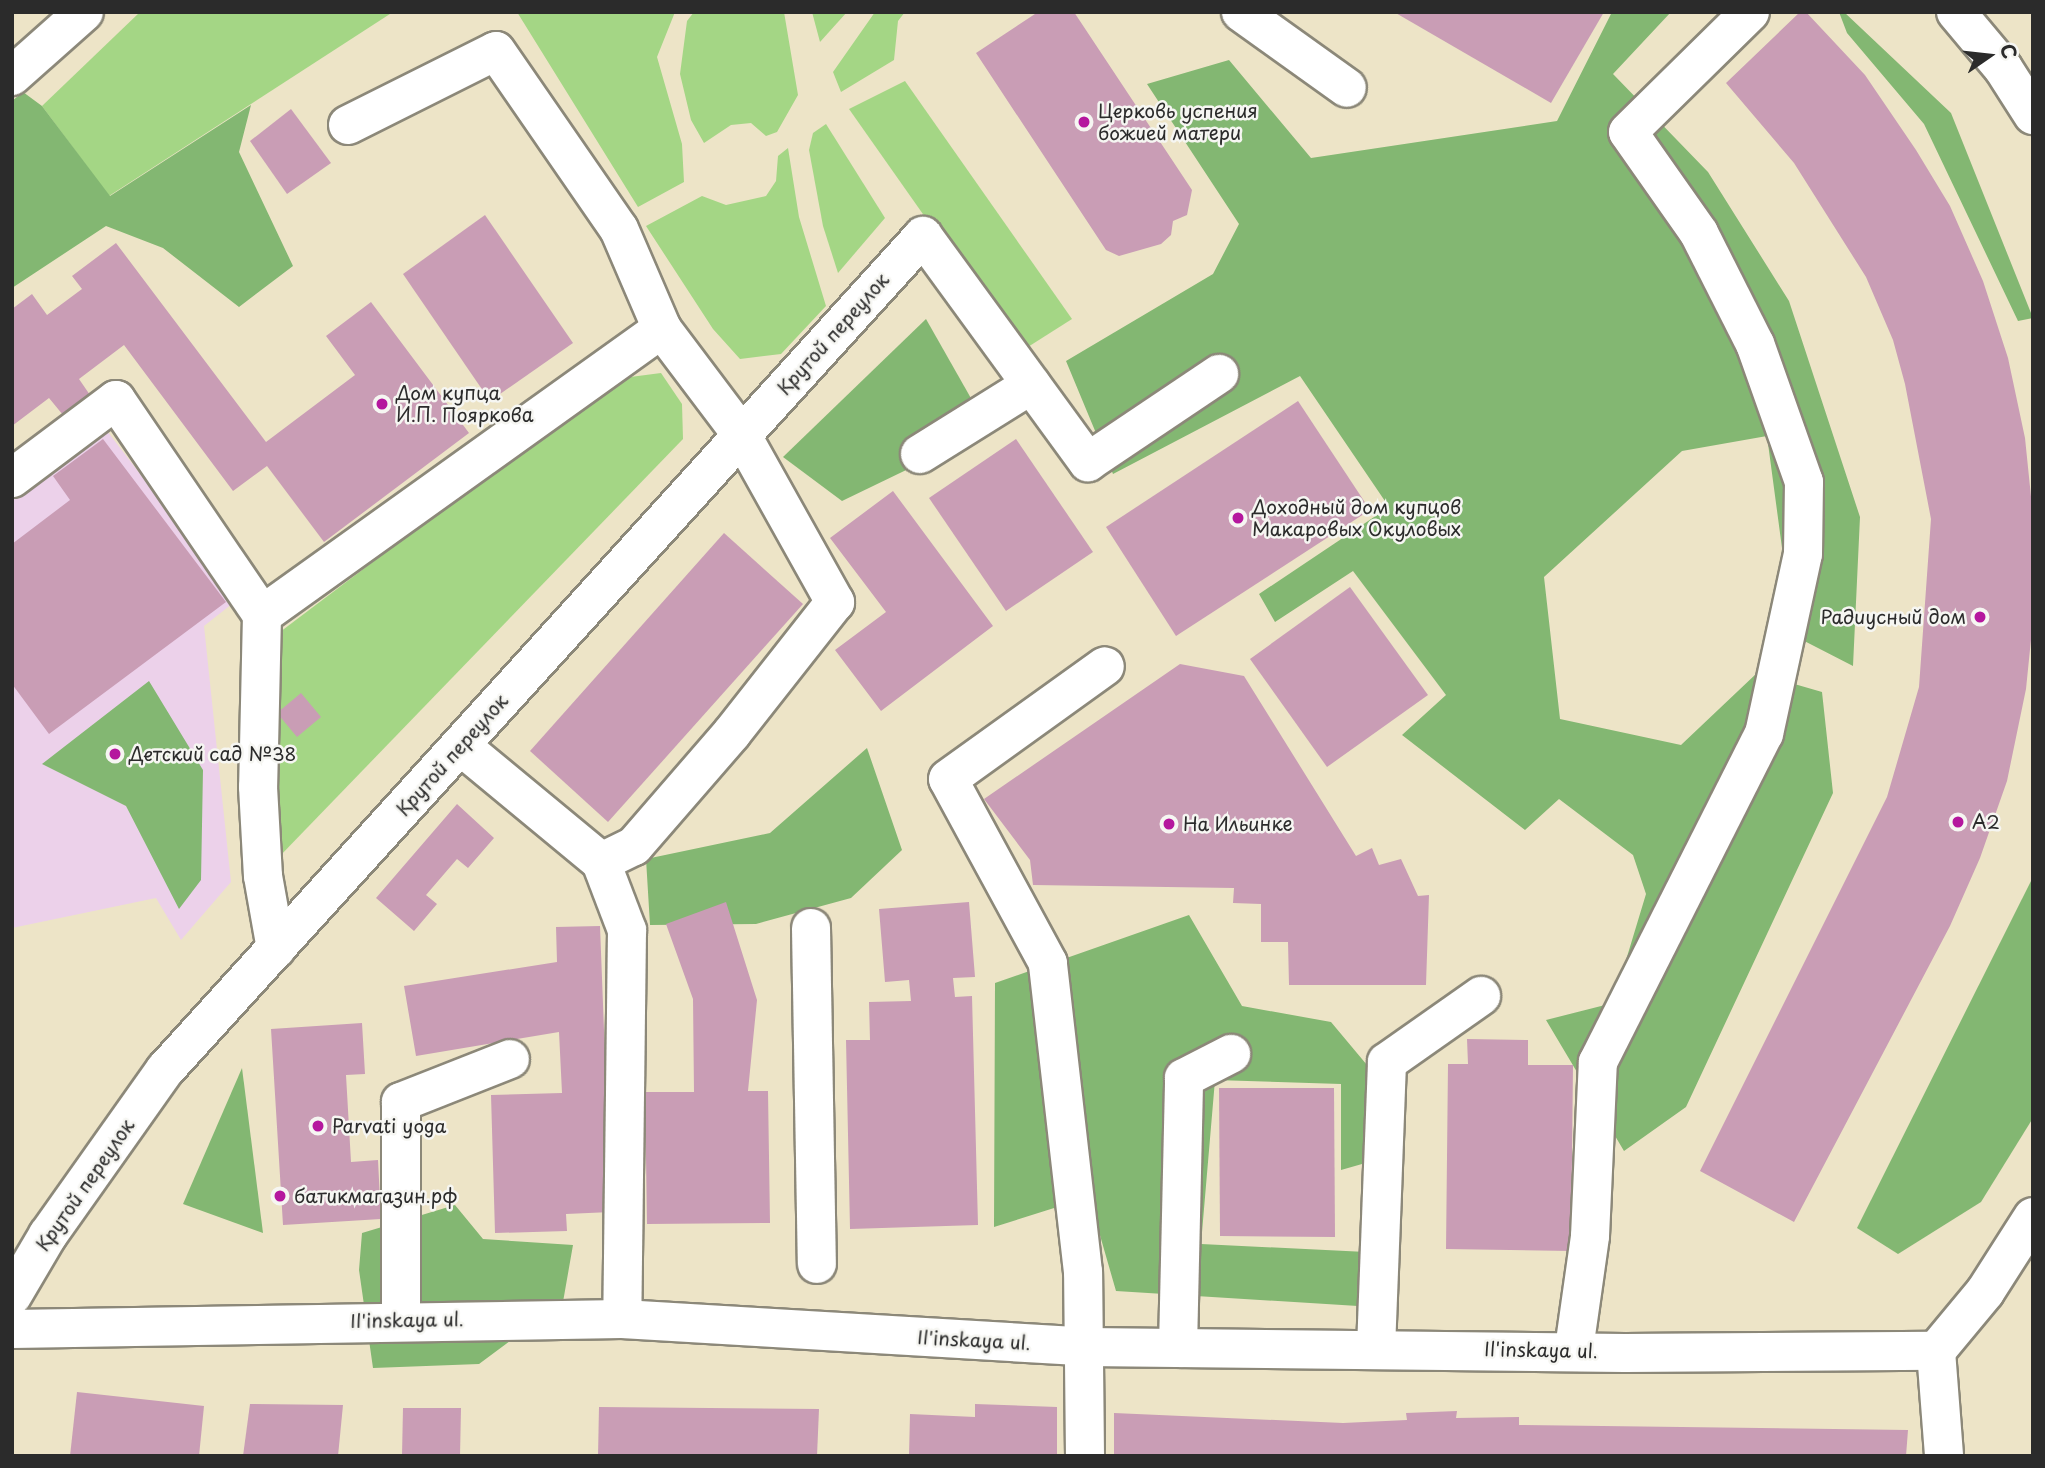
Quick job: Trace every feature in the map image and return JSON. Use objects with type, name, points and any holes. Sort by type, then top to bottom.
[{"type":"street","points":[[12,76],[84,12]]},
{"type":"street","points":[[1241,12],[1347,88]]},
{"type":"street","points":[[1574,1349],[1590,1236],[1598,1062],[1764,734],[1803,554],[1804,482],[1755,344],[1699,233],[1628,132],[1750,12]]},
{"type":"street","points":[[1956,12],[2003,68],[2033,115]]},
{"type":"street","points":[[348,125],[496,51],[620,229],[662,329],[741,434],[835,602],[732,733],[634,846],[601,862]]},
{"type":"street","name":"Крутой переулок","points":[[12,1296],[48,1235],[164,1070],[922,236],[1031,385]]},
{"type":"street","points":[[262,615],[662,329]]},
{"type":"street","points":[[920,454],[1031,385],[1088,462],[1219,374]]},
{"type":"street","points":[[12,478],[116,400],[262,615],[258,788],[263,876],[276,949]]},
{"type":"street","points":[[1085,1456],[1087,1347],[1083,1272],[1048,962],[948,779],[1105,666]]},
{"type":"street","points":[[461,746],[601,862],[627,930],[622,1319]]},
{"type":"street","points":[[811,928],[817,1264]]},
{"type":"street","points":[[1376,1349],[1387,1062],[1481,996]]},
{"type":"street","points":[[1178,1348],[1184,1078],[1231,1054]]},
{"type":"street","points":[[401,1320],[401,1102],[510,1059]]},
{"type":"street","points":[[1944,1456],[1936,1351],[1985,1292],[2033,1217]]},
{"type":"street","name":"Il'inskaya ul.","points":[[12,1329],[401,1320],[622,1319],[1087,1347],[1936,1351]]},
{"type":"shaded area","name":"Детский сад №38","points":[[104,427],[237,600],[204,626],[231,882],[181,940],[156,898],[12,928],[12,498]]},
{"type":"green space","points":[[140,12],[393,12],[109,196],[42,106]]},
{"type":"green space","points":[[517,12],[675,12],[657,57],[682,144],[684,182],[638,207]]},
{"type":"green space","points":[[694,12],[784,12],[798,95],[777,132],[766,136],[751,123],[731,125],[704,143],[691,120],[680,74],[687,21]]},
{"type":"green space","points":[[812,12],[847,12],[820,42]]},
{"type":"green space","points":[[875,12],[905,12],[898,21],[894,60],[841,92],[833,72]]},
{"type":"green space","points":[[1612,12],[1671,12],[1613,74],[1708,172],[1789,301],[1860,517],[1853,666],[1779,628],[1782,548],[1767,436],[1682,451],[1544,577],[1560,719],[1681,745],[1757,673],[1822,692],[1833,793],[1686,1107],[1624,1151],[1546,1020],[1613,1003],[1646,894],[1633,855],[1559,799],[1525,830],[1402,735],[1446,695],[1353,571],[1275,622],[1259,594],[1389,507],[1300,376],[1113,474],[1066,361],[1213,274],[1239,224],[1147,84],[1229,60],[1311,158],[1557,121]]},
{"type":"green space","points":[[1839,12],[1844,12],[1951,113],[2033,318],[2018,321],[1924,124],[1847,33]]},
{"type":"green space","points":[[905,81],[1072,319],[1020,352],[849,109]]},
{"type":"green space","points":[[23,92],[42,106],[110,196],[251,105],[239,152],[293,266],[239,307],[163,248],[106,226],[12,288],[12,101]]},
{"type":"green space","points":[[826,124],[885,218],[838,273],[823,226],[809,150],[813,133]]},
{"type":"green space","points":[[788,148],[799,217],[826,306],[781,354],[740,359],[713,329],[646,226],[702,196],[726,205],[766,196],[776,181],[778,156]]},
{"type":"green space","points":[[926,319],[989,430],[842,501],[783,457]]},
{"type":"green space","points":[[661,373],[682,404],[683,439],[278,858],[280,632],[615,379]]},
{"type":"green space","points":[[149,681],[203,770],[201,880],[179,909],[126,806],[42,764]]},
{"type":"green space","points":[[867,748],[902,850],[851,898],[756,924],[650,925],[646,859],[770,833]]},
{"type":"green space","points":[[2033,877],[2033,1118],[1981,1202],[1898,1254],[1857,1228]]},
{"type":"green space","points":[[1189,915],[1242,1006],[1331,1022],[1372,1071],[1369,1162],[1341,1170],[1341,1084],[1215,1080],[1201,1244],[1366,1252],[1358,1306],[1116,1291],[1089,1197],[994,1227],[995,983]]},
{"type":"green space","points":[[242,1068],[263,1233],[183,1204]]},
{"type":"green space","points":[[455,1205],[483,1239],[573,1245],[563,1302],[479,1364],[373,1368],[359,1270],[362,1233]]},
{"type":"building","name":"Церковь успения божией матери","points":[[1038,12],[1074,12],[1192,190],[1187,215],[1173,221],[1171,235],[1161,244],[1119,256],[1106,250],[976,53]]},
{"type":"building","points":[[1394,12],[1604,12],[1551,103]]},
{"type":"building","name":"Радиусный дом","points":[[1800,12],[1806,12],[1865,75],[1950,206],[1983,281],[2008,358],[2025,438],[2033,516],[2033,620],[2026,689],[2007,781],[1980,858],[1950,926],[1794,1222],[1700,1171],[1887,797],[1919,687],[1931,519],[1905,384],[1893,340],[1866,277],[1794,163],[1726,83]]},
{"type":"building","points":[[291,109],[331,163],[287,194],[250,141]]},
{"type":"building","points":[[485,215],[573,343],[490,401],[403,274]]},
{"type":"building","points":[[116,243],[266,442],[355,375],[326,336],[371,302],[469,433],[324,542],[267,466],[233,491],[124,345],[79,379],[90,395],[63,415],[49,398],[12,426],[12,309],[32,294],[47,315],[82,289],[72,276]]},
{"type":"building","name":"Доходный дом купцов Макаровых Окуловых","points":[[1298,401],[1370,510],[1176,636],[1106,527]]},
{"type":"building","points":[[103,439],[226,602],[49,734],[12,684],[12,544],[70,500],[53,476]]},
{"type":"building","points":[[1016,439],[1093,552],[1006,611],[929,498]]},
{"type":"building","points":[[893,491],[993,626],[881,711],[835,650],[886,612],[830,538]]},
{"type":"building","points":[[724,533],[803,604],[608,822],[530,751]]},
{"type":"building","points":[[1350,587],[1428,695],[1327,767],[1250,659]]},
{"type":"building","name":"На Ильинке","points":[[1180,664],[1244,676],[1356,856],[1372,848],[1379,865],[1401,859],[1418,896],[1429,895],[1426,985],[1289,985],[1288,942],[1261,942],[1261,904],[1233,903],[1234,888],[1033,885],[1030,860],[984,799]]},
{"type":"building","points":[[301,693],[321,717],[297,737],[277,713]]},
{"type":"building","points":[[457,804],[494,838],[468,868],[457,859],[426,895],[437,904],[414,931],[376,898]]},
{"type":"building","points":[[726,902],[757,1000],[748,1091],[768,1091],[770,1223],[647,1224],[645,1092],[694,1092],[693,999],[666,924]]},
{"type":"building","points":[[969,902],[975,977],[953,978],[955,997],[972,996],[978,1225],[850,1229],[846,1040],[870,1040],[869,1002],[911,1001],[909,980],[885,982],[879,909]]},
{"type":"building","points":[[600,926],[611,1212],[566,1214],[567,1231],[495,1233],[491,1095],[562,1093],[559,1032],[416,1056],[404,986],[557,962],[556,927]]},
{"type":"building","points":[[362,1023],[365,1074],[346,1075],[351,1162],[378,1160],[381,1219],[283,1225],[271,1029]]},
{"type":"building","points":[[1467,1039],[1528,1040],[1528,1065],[1573,1065],[1571,1251],[1446,1249],[1448,1064],[1468,1064]]},
{"type":"building","points":[[1219,1088],[1334,1088],[1335,1237],[1220,1236]]},
{"type":"building","points":[[77,1392],[204,1406],[199,1456],[70,1456]]},
{"type":"building","points":[[250,1404],[343,1405],[338,1456],[243,1456]]},
{"type":"building","points":[[975,1404],[1057,1407],[1057,1456],[909,1456],[910,1414],[975,1417]]},
{"type":"building","points":[[599,1407],[819,1409],[817,1456],[598,1456]]},
{"type":"building","points":[[403,1408],[461,1408],[460,1456],[402,1456]]},
{"type":"building","points":[[1457,1411],[1456,1418],[1519,1417],[1519,1425],[1908,1430],[1906,1456],[1114,1456],[1114,1413],[1343,1423],[1407,1420],[1406,1413]]},
{"type":"place","name":"Церковь успения божией матери","points":[[1084,122]]},
{"type":"place","name":"Дом купца И.П. Пояркова","points":[[382,404]]},
{"type":"place","name":"Доходный дом купцов Макаровых Окуловых","points":[[1238,518]]},
{"type":"place","name":"Радиусный дом","points":[[1980,617]]},
{"type":"place","name":"Детский сад №38","points":[[115,754]]},
{"type":"place","name":"А2","points":[[1958,822]]},
{"type":"place","name":"На Ильинке","points":[[1169,824]]},
{"type":"place","name":"Parvati yoga","points":[[318,1126]]},
{"type":"place","name":"батикмагазин.рф","points":[[280,1196]]}]
